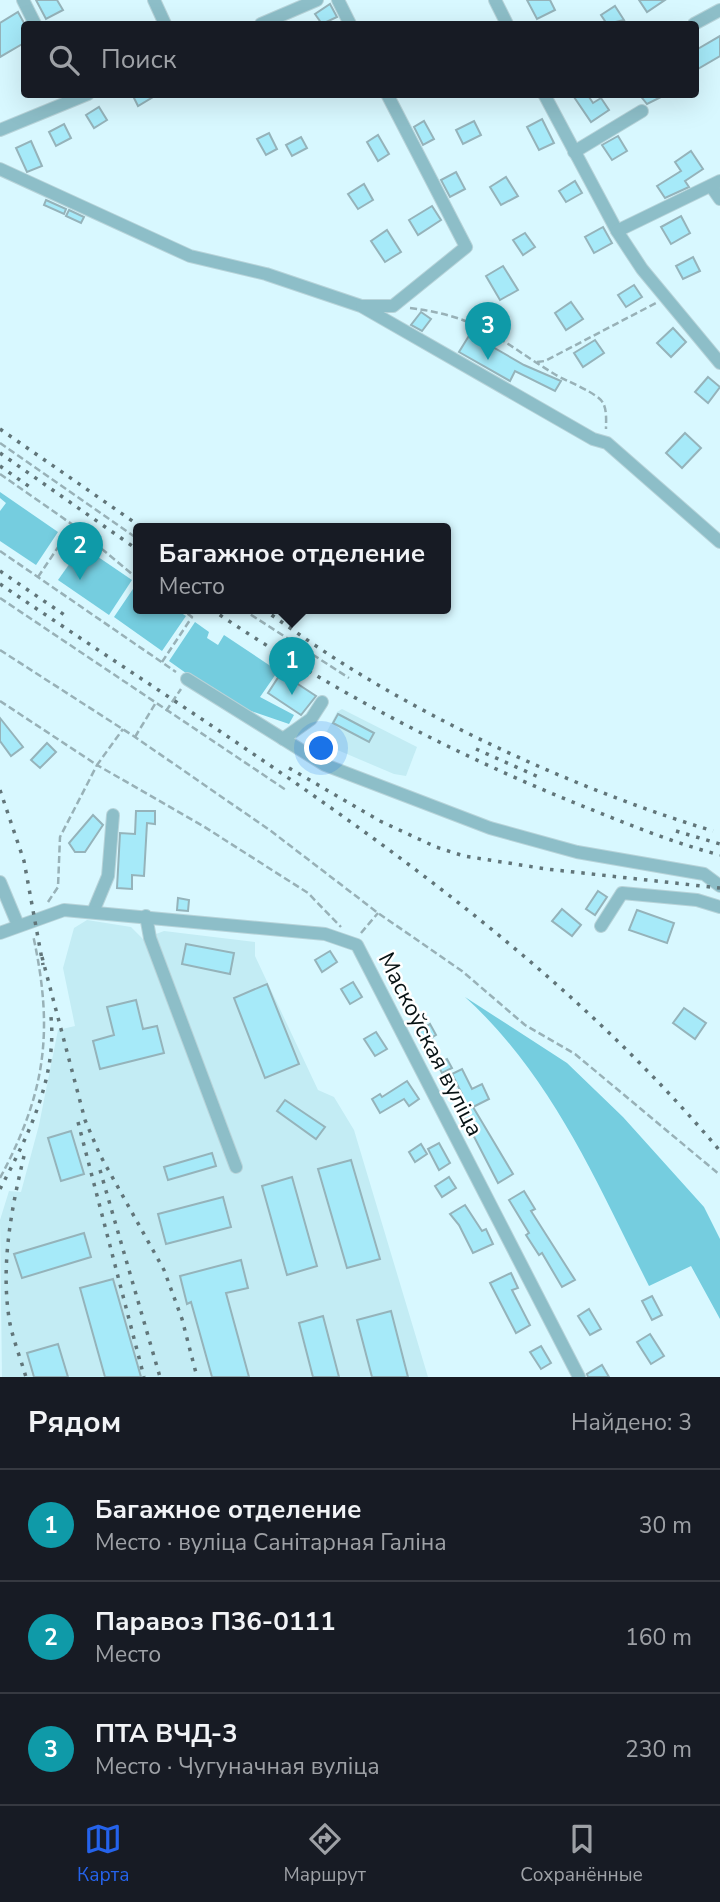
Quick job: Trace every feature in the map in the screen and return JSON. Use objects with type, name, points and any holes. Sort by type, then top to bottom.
[{"type":"street","points":[[23,0],[34,21]]},
{"type":"street","points":[[154,0],[164,21]]},
{"type":"street","points":[[268,21],[317,0]]},
{"type":"street","points":[[338,0],[348,21]]},
{"type":"street","points":[[495,0],[506,21]]},
{"type":"street","points":[[699,21],[720,10]]},
{"type":"street","points":[[0,130],[70,98]]},
{"type":"street","points":[[361,306],[393,306],[466,247],[389,98]]},
{"type":"street","points":[[546,98],[617,231],[642,269],[720,363]]},
{"type":"street","points":[[574,152],[642,111]]},
{"type":"street","points":[[0,169],[190,256],[266,274],[361,306],[593,439],[607,443],[720,542]]},
{"type":"street","points":[[617,231],[715,183],[720,200]]},
{"type":"street","points":[[187,680],[325,765],[490,828],[577,852],[704,874],[720,886]]},
{"type":"street","points":[[283,739],[311,719],[322,702]]},
{"type":"street","points":[[93,912],[108,876],[113,816]]},
{"type":"street","points":[[0,882],[28,922]]},
{"type":"street","points":[[601,926],[622,893],[697,900],[720,907]]},
{"type":"street","name":"Маскоўская вуліца","points":[[0,933],[64,910],[325,934],[357,945],[579,1377]]},
{"type":"street","points":[[146,916],[150,938],[236,1167]]},
{"type":"path","points":[[537,362],[545,361],[667,299]]},
{"type":"path","points":[[393,306],[443,313],[480,326],[602,401],[607,443]]},
{"type":"path","points":[[0,443],[133,536]]},
{"type":"path","points":[[0,474],[73,525],[133,575]]},
{"type":"path","points":[[38,577],[73,525]]},
{"type":"path","points":[[0,551],[187,680],[166,711]]},
{"type":"path","points":[[0,598],[286,790]]},
{"type":"path","points":[[162,662],[192,617],[188,614]]},
{"type":"path","points":[[251,614],[349,678]]},
{"type":"path","points":[[0,649],[135,737],[271,831],[378,914],[462,971],[525,1025],[575,1054],[720,1175]]},
{"type":"path","points":[[0,701],[97,765],[204,826],[308,892],[352,942],[378,914]]},
{"type":"path","points":[[135,737],[155,704]]},
{"type":"path","points":[[0,1178],[28,1122],[43,1062],[46,1023],[28,922],[58,887],[60,837],[97,765],[123,729]]},
{"type":"shaded area","points":[[0,492],[58,532],[36,565],[0,541],[0,511],[6,503],[0,498]]},
{"type":"shaded area","points":[[82,546],[132,580],[109,615],[58,580]]},
{"type":"shaded area","points":[[133,589],[133,614],[186,616],[162,651],[114,617]]},
{"type":"shaded area","points":[[195,622],[209,632],[207,638],[218,645],[224,635],[278,671],[260,697],[294,715],[289,724],[228,703],[169,661]]},
{"type":"shaded area","points":[[342,709],[417,747],[406,776],[394,774],[321,743],[337,712]]},
{"type":"shaded area","points":[[87,920],[131,927],[143,939],[164,931],[255,942],[255,956],[318,1090],[334,1097],[354,1130],[428,1377],[2,1377],[0,1220],[9,1191],[21,1192],[39,1125],[58,1030],[75,1026],[63,968],[74,928]]},
{"type":"shaded area","points":[[465,997],[567,1063],[623,1117],[704,1207],[720,1239],[720,1319],[691,1266],[649,1286],[591,1170],[548,1096],[496,1028]]},
{"type":"building","points":[[36,0],[57,0],[63,10],[46,19]]},
{"type":"building","points":[[527,0],[550,0],[555,10],[537,19]]},
{"type":"building","points":[[639,0],[665,0],[647,12]]},
{"type":"building","points":[[330,4],[337,17],[320,21],[315,14]]},
{"type":"building","points":[[615,6],[624,20],[605,21],[601,15]]},
{"type":"building","points":[[18,12],[23,21],[21,45],[0,57],[0,23]]},
{"type":"building","points":[[720,36],[720,56],[699,68],[699,48]]},
{"type":"building","points":[[134,98],[151,98],[138,106]]},
{"type":"building","points":[[575,98],[590,98],[593,103],[601,98],[609,110],[591,122]]},
{"type":"building","points":[[642,98],[659,98],[647,104]]},
{"type":"building","points":[[99,107],[107,120],[94,128],[86,115]]},
{"type":"building","points":[[542,119],[554,143],[539,150],[527,127]]},
{"type":"building","points":[[424,121],[434,139],[423,145],[414,127]]},
{"type":"building","points":[[474,121],[481,135],[463,144],[456,130]]},
{"type":"building","points":[[64,124],[71,138],[56,146],[49,132]]},
{"type":"building","points":[[269,133],[277,149],[266,155],[257,139]]},
{"type":"building","points":[[378,135],[389,154],[378,161],[367,142]]},
{"type":"building","points":[[618,136],[627,151],[612,160],[602,145]]},
{"type":"building","points":[[301,137],[307,148],[292,156],[286,145]]},
{"type":"building","points":[[31,141],[42,166],[27,172],[16,148]]},
{"type":"building","points":[[691,151],[703,169],[685,181],[689,187],[665,198],[657,186],[681,171],[675,162]]},
{"type":"building","points":[[456,172],[465,189],[450,197],[441,180]]},
{"type":"building","points":[[506,177],[518,196],[501,205],[490,187]]},
{"type":"building","points":[[575,181],[582,193],[566,202],[559,191]]},
{"type":"building","points":[[364,184],[373,200],[358,209],[348,194]]},
{"type":"building","points":[[46,200],[66,209],[64,214],[44,205]]},
{"type":"building","points":[[432,206],[441,220],[418,235],[409,220]]},
{"type":"building","points":[[69,210],[84,217],[81,223],[66,216]]},
{"type":"building","points":[[681,216],[690,233],[671,244],[661,227]]},
{"type":"building","points":[[603,227],[612,243],[594,253],[585,237]]},
{"type":"building","points":[[387,230],[401,252],[385,262],[371,241]]},
{"type":"building","points":[[525,233],[535,247],[523,255],[513,240]]},
{"type":"building","points":[[693,257],[700,271],[683,279],[676,266]]},
{"type":"building","points":[[503,266],[518,290],[500,300],[486,276]]},
{"type":"building","points":[[634,285],[642,297],[626,307],[618,295]]},
{"type":"building","points":[[571,302],[583,319],[566,330],[555,313]]},
{"type":"building","points":[[421,312],[431,319],[422,331],[411,325]]},
{"type":"building","points":[[673,328],[686,342],[671,357],[657,343]]},
{"type":"building","points":[[470,334],[524,365],[561,381],[555,391],[515,371],[510,381],[459,352]]},
{"type":"building","points":[[595,340],[604,353],[583,367],[574,353]]},
{"type":"building","points":[[708,377],[720,387],[708,403],[695,392]]},
{"type":"building","points":[[685,433],[701,448],[682,468],[666,453]]},
{"type":"building","points":[[281,673],[316,696],[301,715],[268,693]]},
{"type":"building","points":[[338,714],[374,733],[369,742],[333,723]]},
{"type":"building","points":[[0,718],[23,747],[11,756],[0,741]]},
{"type":"building","points":[[47,743],[56,752],[40,768],[31,760]]},
{"type":"building","points":[[136,811],[155,811],[155,824],[147,823],[144,876],[132,875],[132,889],[117,888],[120,833],[135,834]]},
{"type":"building","points":[[93,815],[103,825],[85,852],[75,852],[69,843]]},
{"type":"building","points":[[598,891],[607,897],[595,915],[586,909]]},
{"type":"building","points":[[178,898],[189,900],[188,911],[177,910]]},
{"type":"building","points":[[562,909],[581,925],[572,936],[552,921]]},
{"type":"building","points":[[637,910],[674,923],[667,943],[629,930]]},
{"type":"building","points":[[186,944],[234,953],[230,974],[182,964]]},
{"type":"building","points":[[330,951],[337,962],[322,972],[315,960]]},
{"type":"building","points":[[353,982],[362,997],[350,1004],[341,989]]},
{"type":"building","points":[[267,984],[299,1064],[265,1078],[234,998]]},
{"type":"building","points":[[136,1000],[143,1029],[157,1026],[164,1053],[100,1069],[93,1041],[114,1035],[107,1007]]},
{"type":"building","points":[[684,1008],[706,1023],[695,1039],[673,1023]]},
{"type":"building","points":[[430,1024],[436,1035],[423,1043],[416,1033]]},
{"type":"building","points":[[376,1032],[387,1049],[375,1056],[364,1039]]},
{"type":"building","points":[[447,1059],[452,1068],[442,1073],[437,1064]]},
{"type":"building","points":[[462,1069],[472,1089],[482,1084],[489,1099],[473,1107],[513,1174],[498,1183],[454,1098],[462,1094],[452,1074]]},
{"type":"building","points":[[407,1081],[419,1099],[409,1106],[404,1099],[380,1113],[372,1099],[380,1094],[382,1097]]},
{"type":"building","points":[[285,1100],[325,1127],[316,1139],[277,1111]]},
{"type":"building","points":[[71,1131],[84,1174],[61,1181],[48,1138]]},
{"type":"building","points":[[439,1143],[450,1163],[439,1170],[428,1149]]},
{"type":"building","points":[[421,1144],[427,1154],[415,1162],[409,1152]]},
{"type":"building","points":[[212,1153],[216,1166],[168,1180],[164,1167]]},
{"type":"building","points":[[351,1160],[380,1259],[347,1268],[318,1169]]},
{"type":"building","points":[[292,1177],[317,1266],[287,1275],[262,1186]]},
{"type":"building","points":[[449,1177],[456,1188],[442,1197],[435,1186]]},
{"type":"building","points":[[524,1191],[535,1209],[531,1211],[575,1280],[562,1287],[542,1253],[539,1255],[526,1235],[529,1233],[509,1200]]},
{"type":"building","points":[[223,1197],[231,1227],[166,1244],[158,1214]]},
{"type":"building","points":[[465,1205],[482,1231],[486,1229],[493,1244],[473,1253],[459,1225],[450,1214]]},
{"type":"building","points":[[84,1233],[91,1257],[22,1278],[14,1254]]},
{"type":"building","points":[[241,1260],[248,1288],[226,1293],[249,1377],[212,1377],[191,1302],[187,1304],[180,1276]]},
{"type":"building","points":[[511,1273],[518,1288],[512,1290],[530,1325],[516,1333],[490,1283]]},
{"type":"building","points":[[113,1279],[141,1377],[105,1377],[80,1288]]},
{"type":"building","points":[[652,1296],[662,1315],[652,1320],[642,1301]]},
{"type":"building","points":[[589,1309],[601,1329],[590,1335],[578,1316]]},
{"type":"building","points":[[391,1311],[408,1377],[372,1377],[357,1320]]},
{"type":"building","points":[[323,1316],[339,1377],[313,1377],[299,1323]]},
{"type":"building","points":[[650,1334],[664,1356],[651,1364],[637,1342]]},
{"type":"building","points":[[58,1344],[68,1377],[34,1377],[27,1353]]},
{"type":"building","points":[[541,1346],[551,1363],[541,1369],[530,1352]]},
{"type":"building","points":[[602,1365],[609,1377],[588,1377],[587,1374]]},
{"type":"railway","points":[[0,429],[135,523]]},
{"type":"railway","points":[[0,453],[133,546]]},
{"type":"railway","points":[[0,466],[34,490]]},
{"type":"railway","points":[[0,571],[66,616]]},
{"type":"railway","points":[[0,584],[286,776],[471,913],[559,987],[643,1066],[720,1151]]},
{"type":"railway","points":[[218,614],[343,691],[480,762],[665,838],[720,855]]},
{"type":"railway","points":[[270,614],[332,657],[385,689],[475,737],[618,799],[713,831]]},
{"type":"railway","points":[[476,749],[543,779]]},
{"type":"railway","points":[[289,768],[380,821],[436,847],[464,856],[546,869],[720,888]]},
{"type":"railway","points":[[0,790],[24,861],[43,965]]},
{"type":"railway","points":[[676,831],[720,844]]},
{"type":"railway","points":[[42,957],[85,1120],[100,1155],[164,1270],[182,1319],[197,1377]]},
{"type":"railway","points":[[0,1189],[21,1148],[45,1084],[52,1040],[51,1017]]},
{"type":"railway","points":[[78,1122],[144,1377]]},
{"type":"railway","points":[[24,1156],[11,1218],[6,1282],[10,1324],[26,1377]]},
{"type":"railway","points":[[100,1170],[160,1377]]},
{"type":"place","name":"ПТА ВЧД-3","points":[[488,360]]},
{"type":"place","name":"Паравоз П36-0111","points":[[80,580]]},
{"type":"place","name":"Багажное отделение","points":[[292,695]]}]
